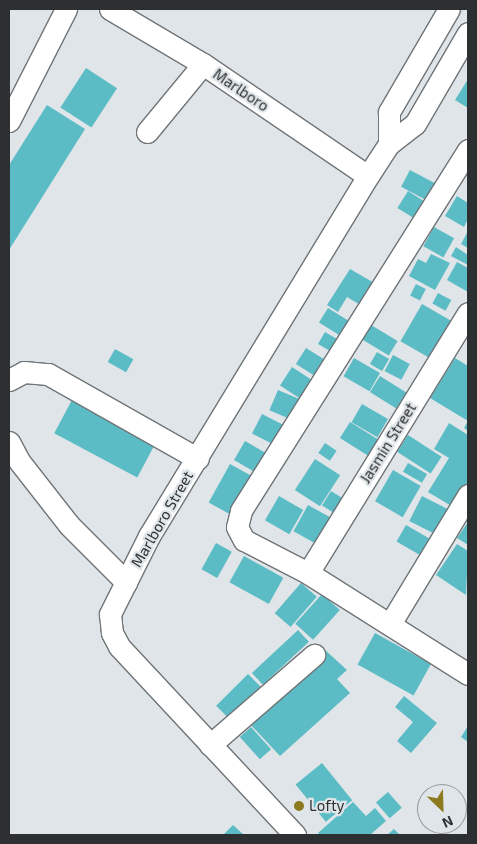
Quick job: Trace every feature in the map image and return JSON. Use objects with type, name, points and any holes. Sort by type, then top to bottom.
[{"type":"street","points":[[9,121],[66,9]]},
{"type":"street","name":"Marlboro","points":[[110,9],[203,64],[368,176]]},
{"type":"street","points":[[389,144],[389,112],[449,9]]},
{"type":"street","points":[[389,144],[415,124],[468,33]]},
{"type":"street","points":[[146,132],[203,64]]},
{"type":"street","name":"Marlboro Street","points":[[295,835],[128,657],[112,632],[110,614],[149,536],[198,459],[389,144]]},
{"type":"street","points":[[468,150],[241,511],[237,527],[244,540],[308,573],[468,674]]},
{"type":"street","name":"Jasmin Street","points":[[308,573],[468,313]]},
{"type":"street","points":[[9,380],[24,372],[48,374],[198,459]]},
{"type":"street","points":[[9,442],[29,474],[69,525],[126,582]]},
{"type":"street","points":[[390,624],[468,495]]},
{"type":"street","points":[[210,745],[314,655]]},
{"type":"building","points":[[86,68],[117,88],[91,128],[60,107]]},
{"type":"building","points":[[468,79],[468,108],[455,100]]},
{"type":"building","points":[[47,105],[85,129],[9,250],[9,165]]},
{"type":"building","points":[[410,170],[438,185],[429,202],[401,187]]},
{"type":"building","points":[[408,191],[427,203],[416,220],[397,208]]},
{"type":"building","points":[[457,196],[468,203],[468,219],[464,227],[445,216]]},
{"type":"building","points":[[434,227],[454,238],[443,257],[423,246]]},
{"type":"building","points":[[468,231],[468,248],[461,244]]},
{"type":"building","points":[[456,247],[468,255],[468,265],[451,256]]},
{"type":"building","points":[[431,254],[450,263],[435,290],[409,276],[418,259],[426,263]]},
{"type":"building","points":[[457,262],[468,268],[468,292],[447,280]]},
{"type":"building","points":[[350,269],[376,284],[362,306],[347,297],[338,312],[327,305]]},
{"type":"building","points":[[416,284],[426,289],[420,301],[410,296]]},
{"type":"building","points":[[438,293],[451,300],[446,311],[432,304]]},
{"type":"building","points":[[422,304],[453,322],[432,359],[400,341]]},
{"type":"building","points":[[328,308],[352,323],[343,337],[319,322]]},
{"type":"building","points":[[371,325],[398,341],[389,356],[362,340]]},
{"type":"building","points":[[325,332],[337,339],[330,351],[318,344]]},
{"type":"building","points":[[306,348],[330,363],[320,379],[296,364]]},
{"type":"building","points":[[115,349],[133,359],[126,372],[108,362]]},
{"type":"building","points":[[377,352],[389,359],[382,371],[370,364]]},
{"type":"building","points":[[393,355],[410,364],[401,380],[385,371]]},
{"type":"building","points":[[354,358],[380,373],[369,391],[344,376]]},
{"type":"building","points":[[455,358],[468,366],[468,421],[430,398]]},
{"type":"building","points":[[292,367],[315,382],[303,400],[280,385]]},
{"type":"building","points":[[380,376],[406,392],[396,409],[370,392]]},
{"type":"building","points":[[278,390],[301,400],[292,420],[269,410]]},
{"type":"building","points":[[73,398],[156,442],[137,477],[54,433]]},
{"type":"building","points":[[362,404],[388,419],[377,437],[352,422]]},
{"type":"building","points":[[262,414],[287,427],[277,446],[252,434]]},
{"type":"building","points":[[468,421],[468,431],[464,428]]},
{"type":"building","points":[[350,422],[381,441],[370,457],[340,438]]},
{"type":"building","points":[[449,423],[468,435],[468,482],[453,507],[428,492],[449,458],[434,449]]},
{"type":"building","points":[[408,435],[442,457],[431,474],[397,452]]},
{"type":"building","points":[[245,441],[271,456],[260,475],[234,460]]},
{"type":"building","points":[[325,443],[337,451],[330,461],[318,453]]},
{"type":"building","points":[[315,459],[340,475],[320,506],[295,490]]},
{"type":"building","points":[[408,463],[427,474],[422,483],[403,472]]},
{"type":"building","points":[[230,464],[255,478],[234,517],[209,502]]},
{"type":"building","points":[[393,470],[421,486],[403,517],[375,501]]},
{"type":"building","points":[[331,491],[347,501],[338,515],[322,505]]},
{"type":"building","points":[[279,496],[303,510],[289,534],[265,520]]},
{"type":"building","points":[[422,496],[450,510],[437,535],[409,521]]},
{"type":"building","points":[[308,505],[335,520],[321,546],[293,531]]},
{"type":"building","points":[[468,522],[468,545],[457,538]]},
{"type":"building","points":[[406,525],[434,541],[424,557],[396,541]]},
{"type":"building","points":[[216,543],[232,552],[217,578],[201,569]]},
{"type":"building","points":[[457,544],[468,551],[466,595],[436,575]]},
{"type":"building","points":[[244,556],[283,578],[269,604],[229,582]]},
{"type":"building","points":[[301,583],[317,597],[291,627],[275,613]]},
{"type":"building","points":[[322,594],[340,610],[313,640],[295,624]]},
{"type":"building","points":[[298,630],[309,642],[263,685],[252,673]]},
{"type":"building","points":[[375,633],[431,664],[414,696],[358,664]]},
{"type":"building","points":[[324,649],[347,670],[337,679],[350,693],[280,756],[249,723]]},
{"type":"building","points":[[248,674],[261,687],[229,719],[216,706]]},
{"type":"building","points":[[404,696],[437,723],[411,753],[397,741],[413,722],[395,707]]},
{"type":"building","points":[[468,726],[468,742],[461,737]]},
{"type":"building","points":[[251,727],[271,749],[260,759],[240,737]]},
{"type":"building","points":[[322,763],[352,800],[326,822],[296,784]]},
{"type":"building","points":[[388,792],[402,808],[390,818],[376,802]]},
{"type":"building","points":[[353,802],[366,816],[375,808],[386,821],[370,835],[320,835],[318,833]]},
{"type":"building","points":[[233,825],[244,835],[223,835]]},
{"type":"building","points":[[394,829],[400,835],[387,835]]},
{"type":"place","name":"Lofty","points":[[299,806]]}]
